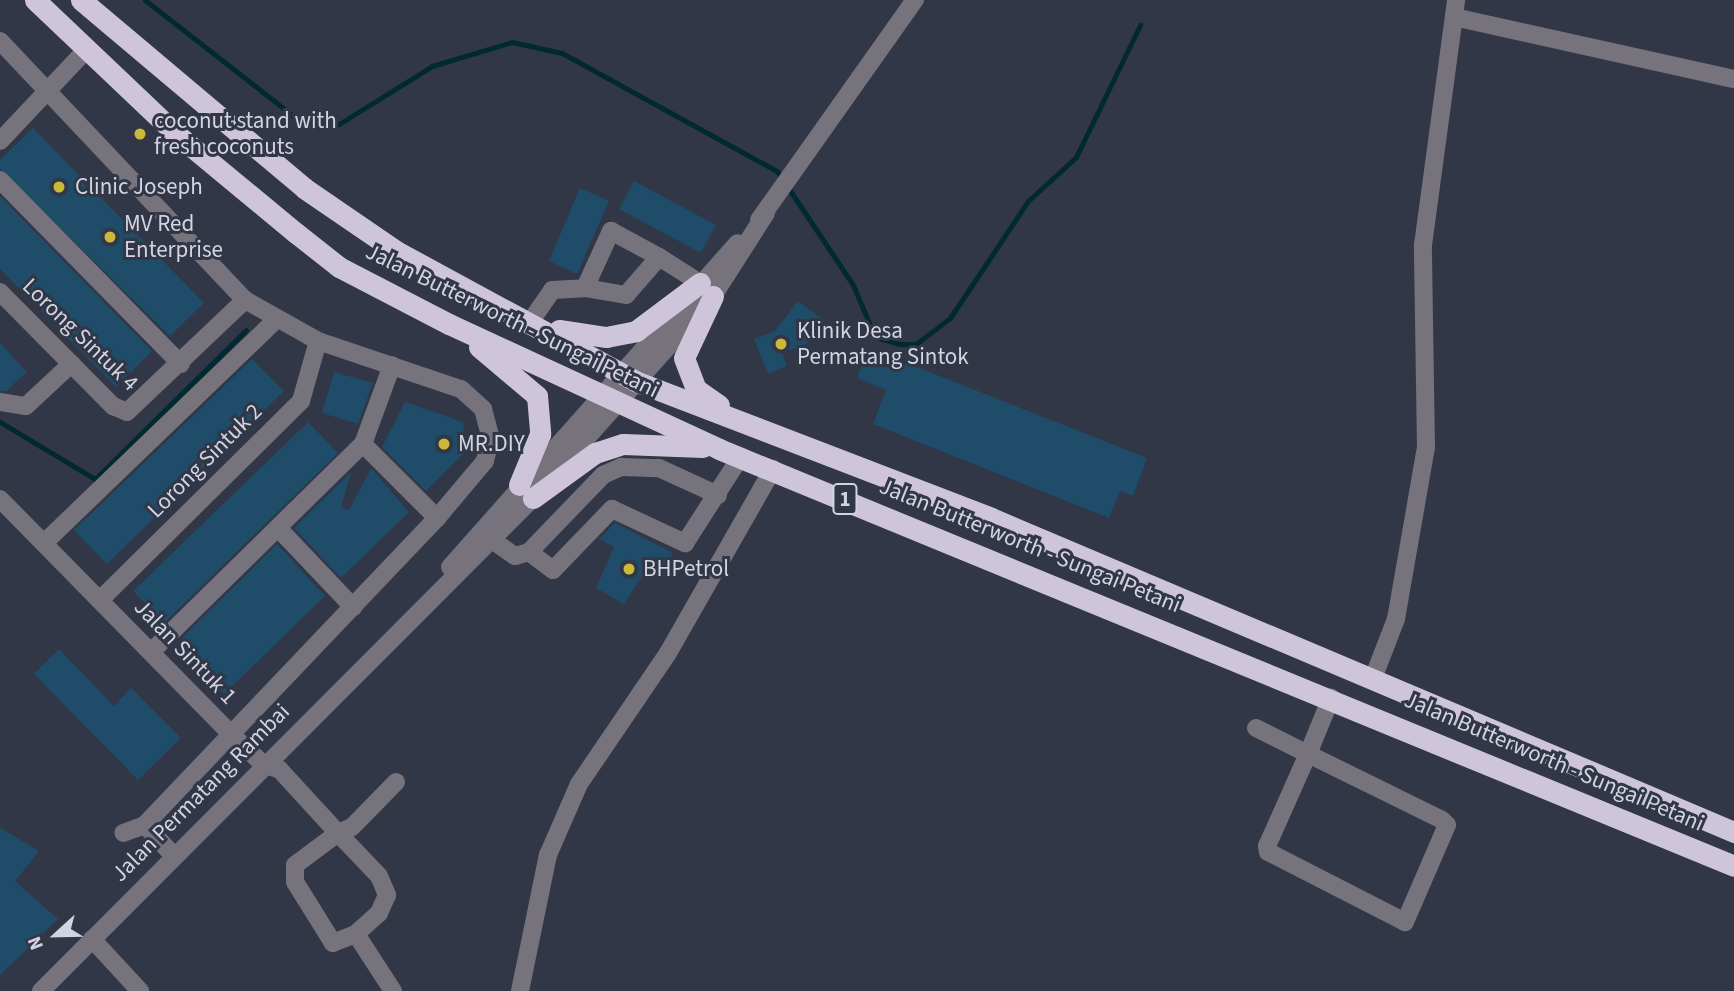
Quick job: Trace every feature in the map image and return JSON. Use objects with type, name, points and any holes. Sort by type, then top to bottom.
[{"type":"highway","name":"Jalan Butterworth - Sungai Petani","points":[[35,0],[175,133],[339,267],[449,324],[719,449],[1331,698],[1734,866]]},
{"type":"highway","name":"Jalan Butterworth - Sungai Petani","points":[[81,0],[304,188],[396,251],[628,378],[1378,666],[1734,832]]},
{"type":"highway","points":[[530,322],[580,337],[636,331],[706,289]]},
{"type":"highway","points":[[706,289],[687,341],[688,374],[696,389],[754,428]]},
{"type":"highway","points":[[449,324],[537,396],[540,434],[526,491]]},
{"type":"highway","points":[[526,491],[594,453],[623,444],[719,449]]},
{"type":"street","name":"Jalan Permatang Rambai","points":[[397,630],[526,491],[706,289],[795,174],[915,0]]},
{"type":"street","points":[[1378,666],[1396,619],[1426,447],[1423,245],[1455,9],[1734,79]]},
{"type":"street","points":[[0,41],[245,300],[274,322],[318,341],[461,389],[483,409],[491,438],[485,461],[437,518],[145,825],[123,833]]},
{"type":"street","points":[[0,141],[86,51]]},
{"type":"street","points":[[0,180],[181,364],[245,300]]},
{"type":"street","points":[[585,288],[611,231],[659,257],[706,289]]},
{"type":"street","points":[[530,322],[552,290],[585,288],[626,295],[659,257]]},
{"type":"street","name":"Lorong Sintuk 4","points":[[1,295],[71,363],[127,412],[181,364]]},
{"type":"street","points":[[44,543],[274,322]]},
{"type":"street","name":"Lorong Sintuk 2","points":[[100,600],[301,401],[318,341]]},
{"type":"street","points":[[0,402],[26,406],[71,363]]},
{"type":"street","points":[[151,652],[363,444],[392,365]]},
{"type":"street","points":[[363,444],[437,518]]},
{"type":"street","points":[[529,552],[553,570],[612,509],[685,543],[741,456]]},
{"type":"street","points":[[492,540],[516,556],[529,552],[603,475],[621,467],[659,468],[718,495]]},
{"type":"street","points":[[520,991],[548,855],[579,784],[668,653],[773,469]]},
{"type":"street","name":"Jalan Permatang Rambai","points":[[41,991],[172,854],[397,630],[492,540],[526,491]]},
{"type":"street","name":"Jalan Sintuk 1","points":[[0,499],[231,734],[263,764],[280,770],[379,876],[387,895],[356,934]]},
{"type":"street","points":[[279,529],[353,607]]},
{"type":"street","points":[[1256,728],[1311,748],[1447,825],[1405,922],[1268,852],[1311,748],[1331,698]]},
{"type":"street","points":[[393,991],[356,934],[340,942],[327,939],[293,873],[396,782]]},
{"type":"street","points":[[145,825],[172,854]]},
{"type":"street","points":[[92,939],[139,991]]},
{"type":"building","points":[[33,128],[204,303],[170,336],[0,169],[0,160]]},
{"type":"building","points":[[634,181],[716,225],[701,253],[619,209]]},
{"type":"building","points":[[580,188],[609,201],[577,274],[549,261]]},
{"type":"building","points":[[0,196],[152,351],[116,387],[0,269]]},
{"type":"building","points":[[798,301],[824,320],[806,344],[782,353],[787,366],[768,374],[754,339],[775,331]]},
{"type":"building","points":[[0,343],[27,372],[6,391],[0,391]]},
{"type":"building","points":[[869,348],[1147,458],[1133,496],[1120,491],[1109,518],[873,424],[886,390],[857,378]]},
{"type":"building","points":[[252,359],[284,391],[107,564],[74,530]]},
{"type":"building","points":[[334,372],[373,383],[358,424],[322,413]]},
{"type":"building","points":[[405,402],[463,422],[466,451],[426,491],[382,447]]},
{"type":"building","points":[[308,422],[338,453],[164,623],[133,591]]},
{"type":"building","points":[[371,468],[409,512],[341,578],[294,528],[351,472],[341,507],[349,510]]},
{"type":"building","points":[[615,523],[673,553],[660,574],[648,567],[624,604],[596,588],[614,547],[599,539]]},
{"type":"building","points":[[277,544],[325,596],[224,694],[180,640]]},
{"type":"building","points":[[59,649],[114,706],[131,688],[181,738],[138,780],[34,674]]},
{"type":"building","points":[[0,828],[39,851],[15,881],[58,919],[0,975]]},
{"type":"waterway","points":[[145,0],[292,115],[320,128],[339,124],[432,66],[512,42],[562,53],[777,171],[853,285],[875,337],[899,344],[916,344],[950,318],[1028,201],[1076,157],[1140,25]]},
{"type":"waterway","points":[[0,422],[95,479],[246,330]]},
{"type":"place","name":"coconut stand with fresh coconuts","points":[[140,134]]},
{"type":"place","name":"Clinic Joseph","points":[[59,187]]},
{"type":"place","name":"MV Red Enterprise","points":[[110,237]]},
{"type":"place","name":"Klinik Desa Permatang Sintok","points":[[781,344]]},
{"type":"place","name":"MR.DIY","points":[[444,444]]},
{"type":"place","name":"BHPetrol","points":[[629,569]]}]
